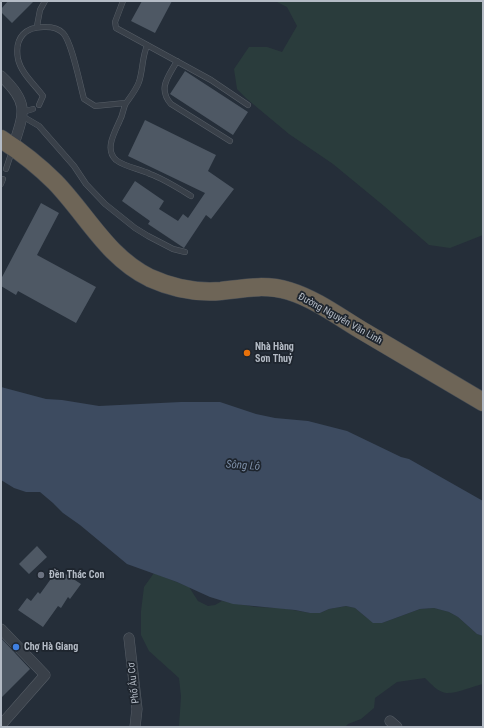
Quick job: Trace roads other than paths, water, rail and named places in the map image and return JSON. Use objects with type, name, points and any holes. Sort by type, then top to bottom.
[{"type":"highway","name":"Đường Nguyễn Văn Linh","points":[[7,143],[55,182],[106,244],[122,260],[150,278],[180,288],[198,290],[219,291],[256,286],[268,286],[291,291],[322,306],[483,402]]},
{"type":"street","points":[[1,76],[18,96],[21,102],[23,114],[7,143]]},
{"type":"street","points":[[1,629],[45,675],[1,725]]},
{"type":"street","name":"Phố Âu Cơ","points":[[130,638],[137,709],[135,727]]},
{"type":"lane","points":[[37,26],[40,10],[46,1]]},
{"type":"lane","points":[[123,1],[115,22],[116,28],[211,80],[248,105]]},
{"type":"lane","points":[[40,105],[44,96],[21,68],[17,49],[21,37],[26,30],[37,26],[56,28],[63,32],[76,62],[77,73],[84,100],[94,106],[125,103]]},
{"type":"lane","points":[[147,46],[144,52],[139,82],[132,96],[125,103],[120,120],[114,132],[111,144],[111,153],[120,163],[151,174],[191,196]]},
{"type":"lane","points":[[177,61],[166,80],[164,90],[166,99],[170,104],[230,140]]},
{"type":"lane","points":[[33,108],[23,114],[39,126],[74,166],[86,184],[104,204],[148,236],[185,252]]},
{"type":"lane","points":[[6,169],[7,143]]},
{"type":"water","name":"Sông Lô","points":[[1,387],[46,399],[99,406],[181,402],[220,402],[256,414],[275,418],[308,421],[347,431],[401,457],[409,459],[483,501],[483,636],[477,634],[458,617],[449,612],[434,608],[420,609],[382,623],[373,623],[355,608],[346,606],[329,609],[320,613],[310,613],[295,610],[233,604],[210,597],[177,582],[127,564],[80,525],[63,513],[40,492],[26,492],[14,488],[1,480]]},
{"type":"place","name":"Nhà Hàng Sơn Thuỷ","points":[[247,353]]},
{"type":"place","name":"Đền Thác Con","points":[[41,575]]},
{"type":"place","name":"Chợ Hà Giang","points":[[16,647]]}]
